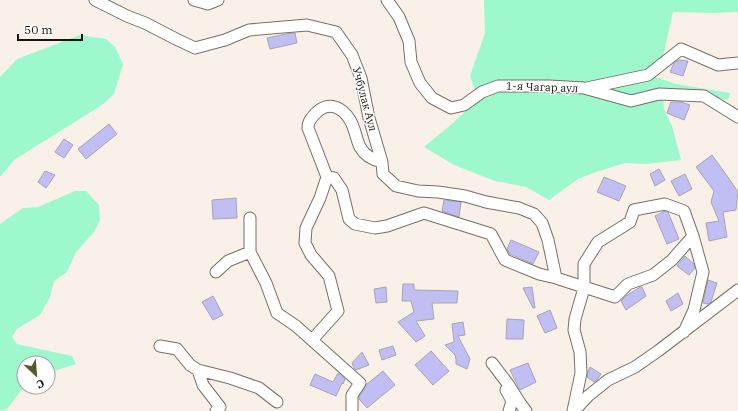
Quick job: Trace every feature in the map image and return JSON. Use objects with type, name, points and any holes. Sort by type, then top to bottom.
[{"type":"street","name":"Учбулак Аул","points":[[95,0],[195,48],[225,40],[249,30],[307,25],[336,32],[352,55],[361,78],[369,118],[382,162],[383,174],[396,186],[418,192],[438,192],[465,196],[486,202],[519,208],[534,214],[542,223],[548,240],[556,278]]},
{"type":"street","points":[[194,0],[204,3],[215,2]]},
{"type":"street","name":"1-я Чагар аул","points":[[387,0],[399,17],[409,41],[411,62],[420,83],[432,98],[451,108],[464,105],[482,92],[498,86],[549,86],[584,88],[631,101],[659,94],[704,96],[738,117]]},
{"type":"street","points":[[584,88],[648,75],[681,48],[718,65],[738,63]]},
{"type":"street","points":[[312,340],[338,311],[329,276],[311,255],[306,243],[306,228],[320,198],[327,177],[308,128],[310,120],[321,108],[326,106],[335,106],[351,121],[360,147],[370,158],[382,162]]},
{"type":"street","points":[[327,177],[334,178],[342,190],[350,219],[355,224],[375,228],[388,226],[424,213],[491,234],[505,260],[539,274],[615,297],[628,284],[653,275],[672,260],[693,236]]},
{"type":"street","points":[[573,411],[581,373],[580,352],[574,330],[575,319],[584,288],[584,264],[598,242],[630,222],[634,210],[665,204],[684,211],[703,272],[694,310],[684,332]]},
{"type":"street","points":[[250,218],[250,252],[266,283],[277,313],[296,326],[360,383],[352,395],[352,411]]},
{"type":"street","points":[[216,272],[228,261],[250,252]]},
{"type":"street","points":[[573,411],[588,396],[608,380],[635,367],[684,332],[738,290]]},
{"type":"street","points":[[160,346],[178,349],[190,365],[198,370],[230,378],[259,388],[276,402]]},
{"type":"street","points":[[510,411],[512,401],[492,363],[526,411]]},
{"type":"street","points":[[198,370],[203,385],[220,407],[216,411]]},
{"type":"green space","points":[[484,0],[738,0],[738,12],[673,12],[663,56],[649,75],[676,84],[730,93],[728,100],[698,94],[663,95],[664,109],[672,126],[681,160],[646,164],[625,163],[578,179],[549,200],[526,187],[495,181],[454,165],[424,147],[453,123],[478,99],[470,76],[485,33]]},
{"type":"green space","points":[[80,35],[106,39],[115,47],[123,64],[114,94],[102,105],[14,160],[0,177],[0,77],[17,59]]},
{"type":"green space","points":[[75,191],[86,191],[99,205],[100,220],[94,232],[76,252],[67,272],[54,281],[50,297],[40,315],[17,329],[12,337],[17,344],[72,356],[76,364],[56,370],[56,355],[16,355],[16,395],[18,395],[6,410],[0,411],[0,224],[23,208],[38,207]]},
{"type":"building","points":[[295,33],[297,43],[270,49],[267,38]]},
{"type":"building","points":[[679,60],[688,61],[683,76],[670,72],[674,63]]},
{"type":"building","points":[[671,102],[681,102],[690,105],[684,120],[667,113]]},
{"type":"building","points":[[109,124],[117,134],[86,159],[78,149]]},
{"type":"building","points":[[64,139],[73,145],[64,158],[55,152]]},
{"type":"building","points":[[712,155],[738,192],[736,210],[723,212],[727,237],[709,241],[706,223],[719,221],[711,202],[714,191],[696,167]]},
{"type":"building","points":[[659,169],[665,180],[655,186],[650,174]]},
{"type":"building","points":[[45,171],[55,175],[46,188],[38,182]]},
{"type":"building","points":[[685,174],[692,189],[679,196],[671,181]]},
{"type":"building","points":[[604,177],[626,186],[619,201],[597,192]]},
{"type":"building","points":[[236,198],[237,218],[213,219],[212,200]]},
{"type":"building","points":[[444,200],[461,202],[459,217],[442,211]]},
{"type":"building","points":[[665,211],[668,212],[679,239],[667,244],[655,216]]},
{"type":"building","points":[[511,240],[539,252],[533,264],[510,254],[507,249]]},
{"type":"building","points":[[685,256],[694,264],[695,268],[689,275],[677,266]]},
{"type":"building","points":[[708,280],[717,283],[711,302],[708,304],[703,303]]},
{"type":"building","points":[[403,284],[414,284],[414,290],[458,291],[457,303],[432,303],[434,319],[416,321],[425,336],[416,342],[398,322],[414,312],[411,301],[402,301]]},
{"type":"building","points":[[386,287],[387,302],[376,303],[374,289]]},
{"type":"building","points":[[532,287],[535,308],[533,308],[523,288]]},
{"type":"building","points":[[642,287],[646,296],[626,310],[621,301]]},
{"type":"building","points":[[678,293],[683,304],[671,311],[666,301]]},
{"type":"building","points":[[213,296],[223,315],[213,320],[202,302]]},
{"type":"building","points":[[550,310],[557,328],[545,333],[537,316]]},
{"type":"building","points":[[507,319],[524,320],[523,339],[506,339]]},
{"type":"building","points":[[463,322],[465,335],[458,336],[470,359],[467,369],[456,364],[455,355],[445,345],[454,342],[452,324]]},
{"type":"building","points":[[393,346],[396,355],[382,360],[379,350]]},
{"type":"building","points":[[431,351],[449,371],[433,385],[415,365]]},
{"type":"building","points":[[362,352],[369,365],[356,370],[352,363]]},
{"type":"building","points":[[528,363],[536,382],[520,390],[510,370]]},
{"type":"building","points":[[590,367],[601,374],[594,382],[587,377]]},
{"type":"building","points":[[383,371],[395,385],[367,408],[359,397],[367,384]]},
{"type":"building","points":[[338,373],[345,379],[336,396],[310,385],[315,374],[333,382]]}]
